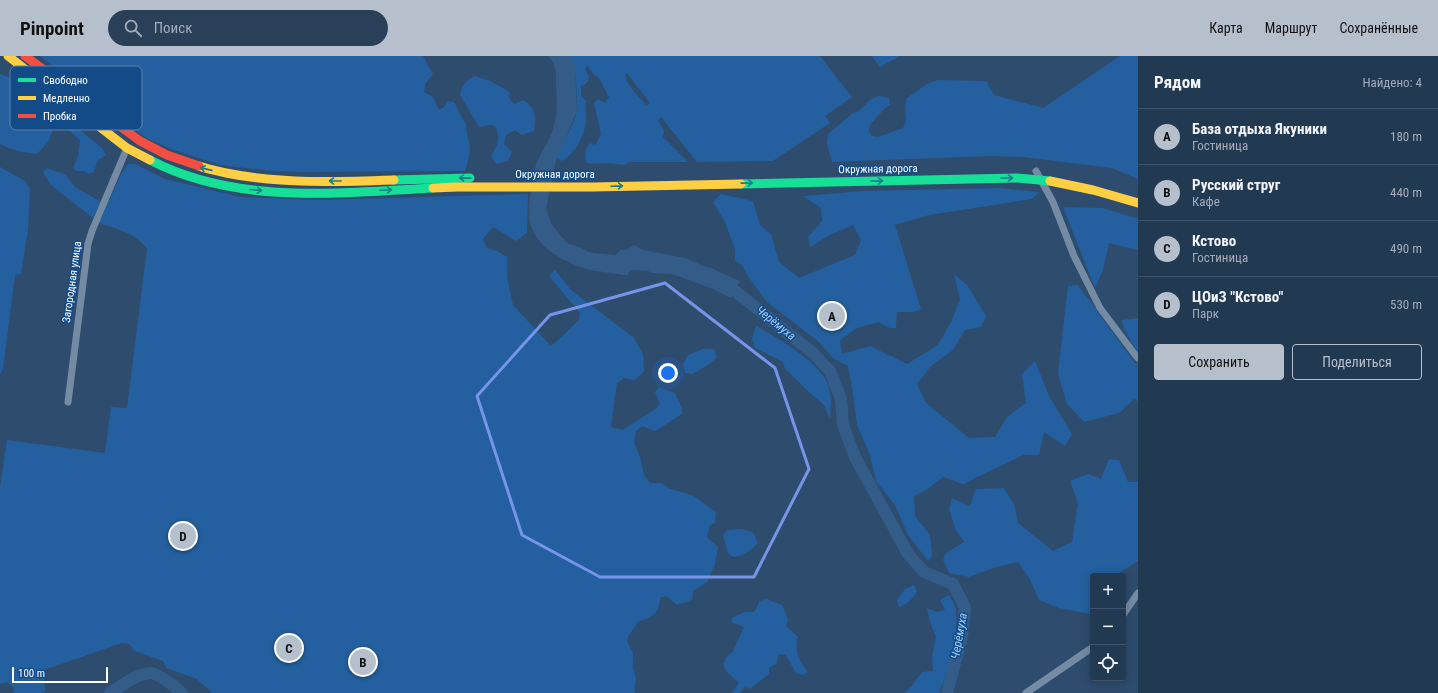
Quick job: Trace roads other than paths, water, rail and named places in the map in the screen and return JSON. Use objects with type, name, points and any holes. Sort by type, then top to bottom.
[{"type":"main road","name":"Окружная дорога","points":[[8,56],[21,66]]},
{"type":"main road","name":"Окружная дорога","points":[[26,56],[39,66]]},
{"type":"main road","name":"Окружная дорога","points":[[104,130],[127,148],[167,169],[198,180],[242,189],[286,193],[336,193],[457,187],[504,183],[1000,178],[1042,180],[1090,189],[1138,203]]},
{"type":"main road","name":"Окружная дорога","points":[[123,130],[134,138],[166,155],[201,168],[243,177],[283,181],[457,178],[504,183]]},
{"type":"main road","name":"Окружная дорога","points":[[578,183],[629,177],[992,170],[1036,171],[1069,176]]},
{"type":"main road","points":[[1082,178],[1138,194]]},
{"type":"street","name":"Загородная улица","points":[[68,402],[88,244],[127,148]]},
{"type":"street","points":[[1036,171],[1053,202],[1074,256],[1100,308],[1138,358]]},
{"type":"street","points":[[1126,610],[1138,593]]},
{"type":"street","points":[[1026,693],[1090,649]]},
{"type":"waterway","name":"Черёмуха","points":[[721,283],[735,291],[813,353],[830,371],[841,399],[843,425],[855,457],[908,554],[924,572],[953,584],[965,607],[962,637],[947,693]]},
{"type":"waterway","name":"Черёмуха","points":[[110,693],[140,675],[150,673],[162,678],[182,693]]},
{"type":"place","name":"База отдыха Якуники","points":[[832,316]]},
{"type":"place","name":"ЦОиЗ \"Кстово\"","points":[[183,536]]},
{"type":"place","name":"Кстово","points":[[289,648]]},
{"type":"place","name":"Русский струг","points":[[363,662]]}]
